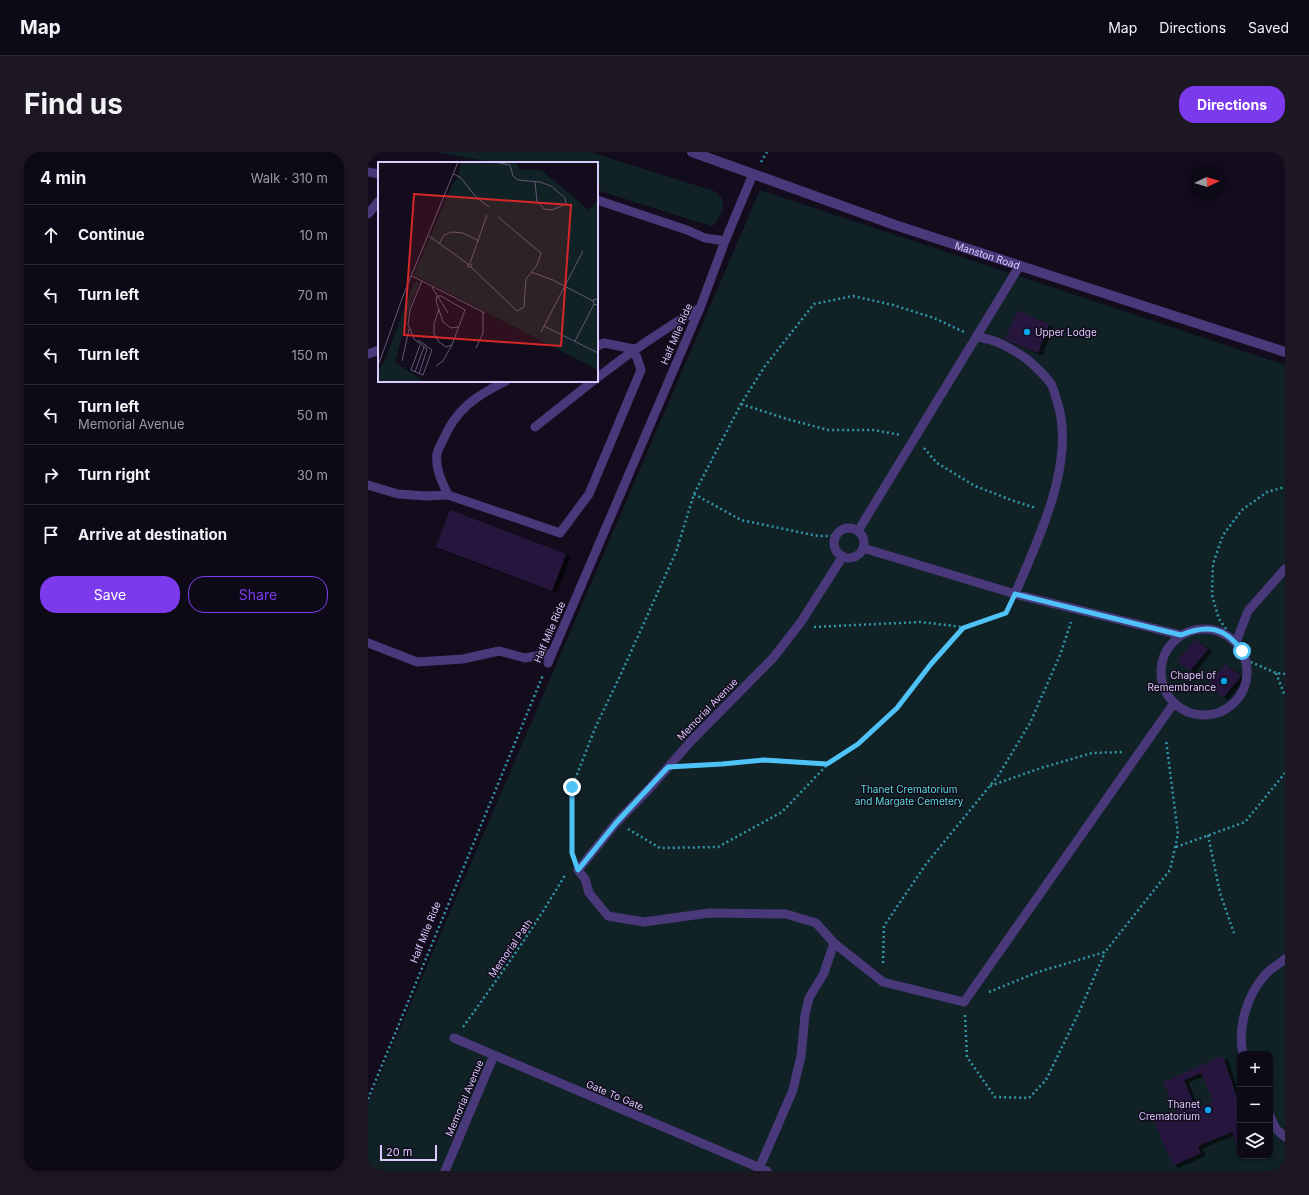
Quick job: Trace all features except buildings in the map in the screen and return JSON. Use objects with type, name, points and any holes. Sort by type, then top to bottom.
[{"type":"street","name":"Manston Road","points":[[692,152],[895,225],[1285,352]]},
{"type":"lane","points":[[368,172],[378,174]]},
{"type":"lane","name":"Half Mile Ride","points":[[548,663],[700,308],[725,241],[753,174]]},
{"type":"lane","points":[[368,205],[378,200]]},
{"type":"lane","points":[[598,200],[687,230],[705,238],[725,241]]},
{"type":"lane","points":[[368,214],[378,201]]},
{"type":"lane","points":[[858,531],[1020,265]]},
{"type":"lane","points":[[598,377],[634,349],[700,308]]},
{"type":"lane","points":[[976,337],[989,338],[1014,350],[1037,368],[1052,385],[1061,413],[1062,444],[1056,486],[1048,511],[1015,594]]},
{"type":"lane","points":[[598,346],[604,343],[634,349]]},
{"type":"lane","points":[[368,485],[398,494],[426,496],[448,495],[560,533],[589,494],[641,370],[634,349]]},
{"type":"lane","points":[[368,354],[378,350]]},
{"type":"lane","points":[[448,495],[439,474],[437,454],[450,424],[471,400],[504,382]]},
{"type":"lane","points":[[535,427],[592,382]]},
{"type":"lane","points":[[848,528],[858,531],[864,538],[861,552],[853,558],[843,556],[836,550],[836,536],[848,528]]},
{"type":"lane","points":[[863,548],[1015,594],[1181,635]]},
{"type":"lane","name":"Memorial Avenue","points":[[578,870],[616,823],[692,740],[773,658],[796,629],[843,556]]},
{"type":"lane","points":[[1236,642],[1248,611],[1285,569]]},
{"type":"lane","points":[[1195,629],[1210,629],[1224,633],[1236,642],[1246,660],[1248,674],[1244,688],[1237,700],[1226,709],[1213,714],[1199,715],[1186,711],[1174,703],[1166,692],[1162,680],[1161,667],[1164,655],[1171,644],[1181,635],[1195,629]]},
{"type":"lane","points":[[368,643],[417,662],[463,660],[499,651],[525,658],[552,653]]},
{"type":"lane","points":[[578,870],[585,879],[590,893],[608,916],[644,922],[709,913],[786,914],[816,923],[834,943],[883,982],[964,1002],[1174,703]]},
{"type":"lane","points":[[762,1170],[793,1090],[801,1056],[805,1015],[809,998],[824,973],[834,943]]},
{"type":"lane","points":[[1243,1051],[1242,1038],[1244,1017],[1251,997],[1265,974],[1285,959]]},
{"type":"lane","name":"Gate To Gate","points":[[454,1038],[762,1170]]},
{"type":"lane","name":"Memorial Avenue","points":[[445,1171],[494,1055]]},
{"type":"lane","points":[[1273,1122],[1276,1129],[1285,1136]]},
{"type":"path","points":[[578,870],[572,853],[572,787],[596,726],[676,552],[694,494],[741,404],[765,366],[814,304],[853,296],[893,305],[934,318],[976,337]]},
{"type":"path","points":[[741,404],[787,419],[828,430],[873,430],[914,438],[937,463],[975,486],[1014,501],[1048,511]]},
{"type":"path","points":[[1236,642],[1218,619],[1212,595],[1213,564],[1223,535],[1242,510],[1267,492],[1285,487]]},
{"type":"path","points":[[694,494],[741,520],[818,536],[836,536]]},
{"type":"path","points":[[796,629],[836,625],[920,622],[963,628],[1006,613],[1015,594]]},
{"type":"path","points":[[883,982],[884,926],[926,864],[998,776],[1030,723],[1060,655],[1075,609]]},
{"type":"path","points":[[616,823],[660,848],[718,847],[782,812],[827,764],[858,744],[897,708],[931,664],[963,628]]},
{"type":"path","points":[[1246,660],[1276,673],[1285,674]]},
{"type":"path","name":"Half Mile Ride","points":[[368,1100],[548,663]]},
{"type":"path","points":[[1276,673],[1285,696]]},
{"type":"path","points":[[1105,952],[1038,972],[964,1002],[967,1057],[995,1097],[1029,1098],[1046,1080],[1080,1010],[1105,952],[1170,870],[1178,834],[1163,718]]},
{"type":"path","points":[[990,787],[1041,768],[1092,753],[1140,751]]},
{"type":"path","points":[[668,767],[764,760],[827,764]]},
{"type":"path","points":[[1175,848],[1245,822],[1285,773]]},
{"type":"path","points":[[1208,835],[1220,893],[1234,933]]},
{"type":"path","name":"Memorial Path","points":[[454,1038],[542,916],[566,874],[578,870]]},
{"type":"green space","points":[[435,152],[590,152],[714,191],[722,199],[723,208],[713,226],[598,190],[598,162],[490,162]]},
{"type":"green space","name":"Thanet Crematorium and Margate Cemetery","points":[[760,190],[1285,365],[1285,1171],[368,1171],[368,1103]]},
{"type":"place","name":"Upper Lodge","points":[[1027,332]]},
{"type":"place","name":"Chapel of Remembrance","points":[[1224,681]]},
{"type":"place","name":"Thanet Crematorium","points":[[1208,1110]]},
{"type":"route","points":[[572,787],[572,853],[578,870],[616,823],[668,767],[764,760],[827,764],[858,744],[897,708],[931,664],[963,628],[1006,613],[1015,594],[1181,635],[1195,629],[1210,629],[1224,633],[1236,642],[1242,651]]}]
